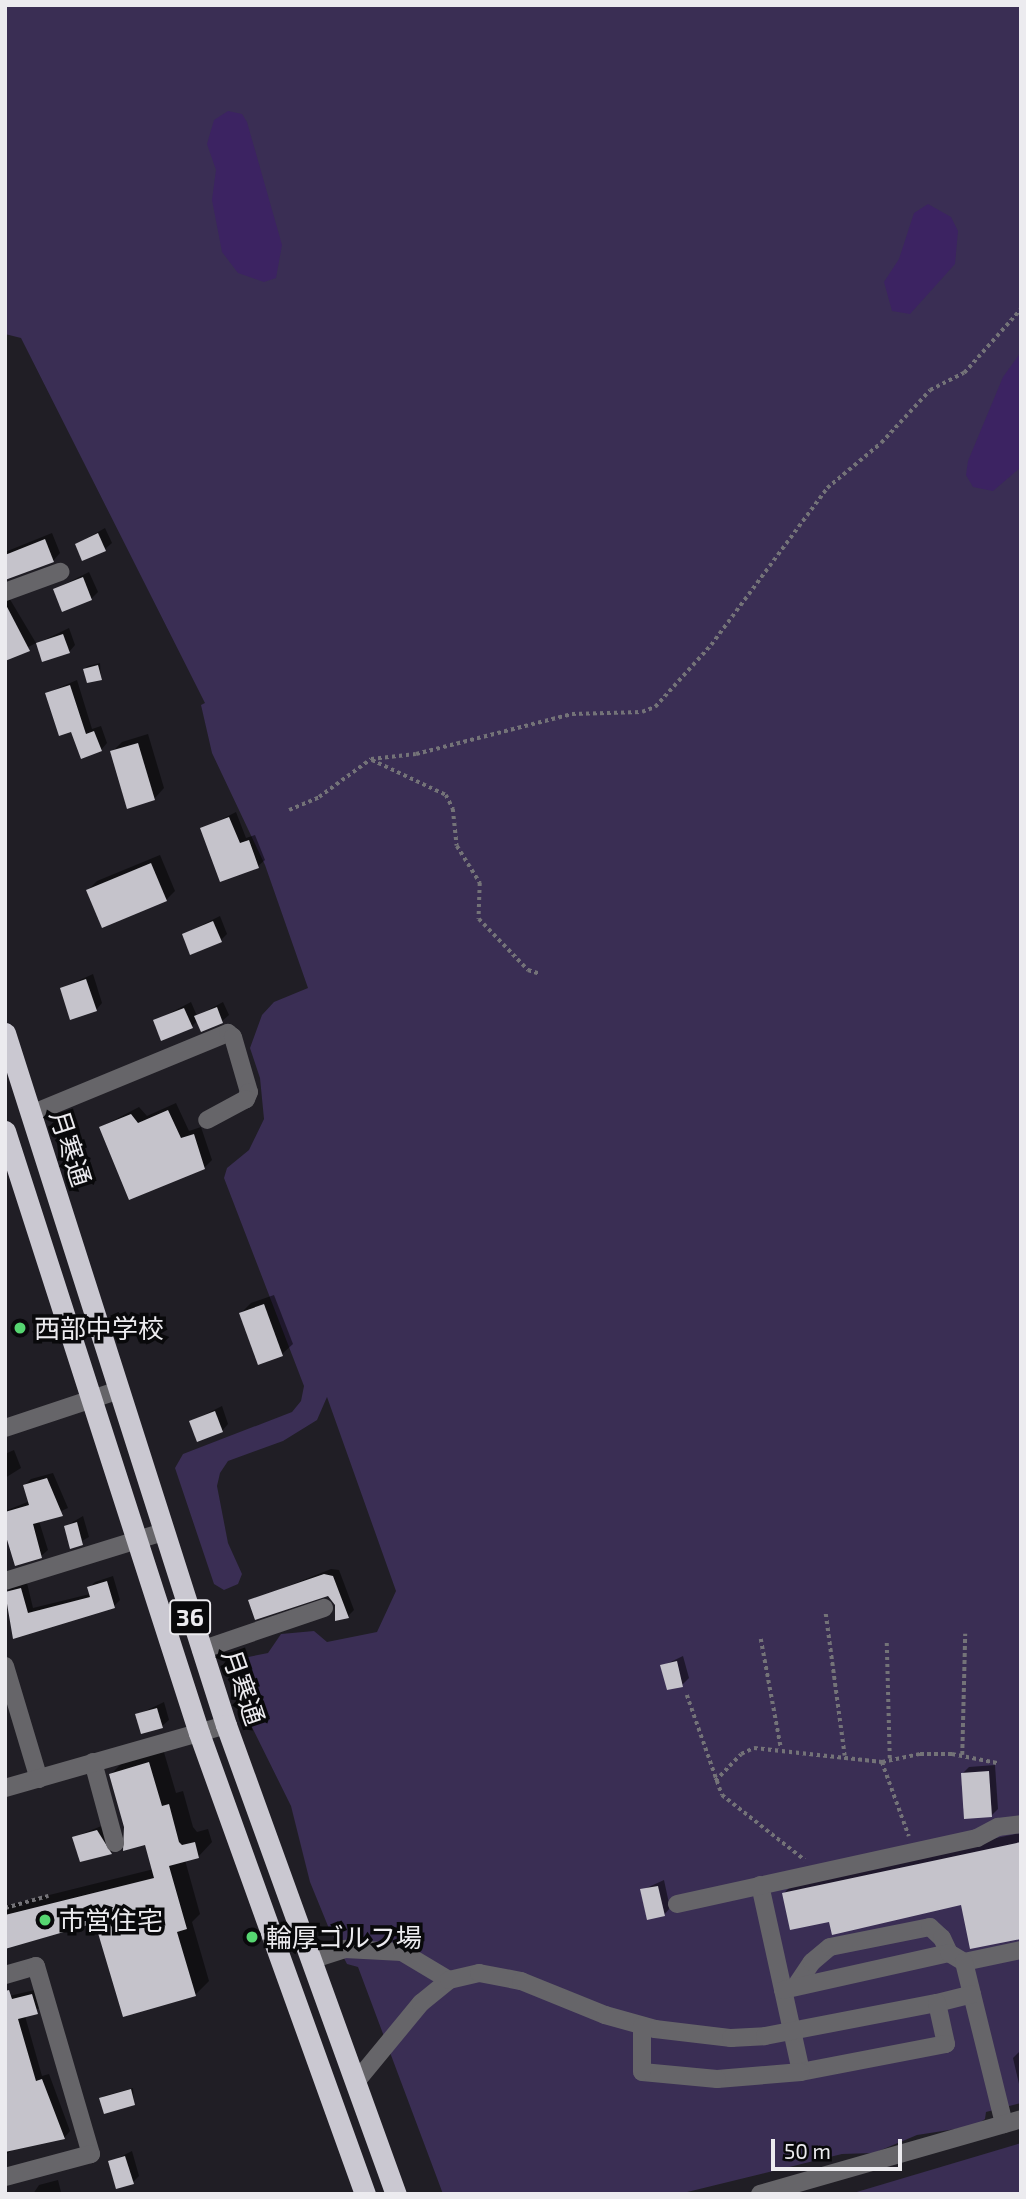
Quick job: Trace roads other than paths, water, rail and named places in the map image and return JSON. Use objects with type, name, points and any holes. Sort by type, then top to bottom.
[{"type":"highway","name":"月寒通","points":[[5,1032],[226,1725],[396,2194]]},
{"type":"highway","name":"36","points":[[5,1131],[199,1733],[365,2194]]},
{"type":"street","points":[[5,592],[60,572]]},
{"type":"street","points":[[31,1114],[228,1033],[233,1037],[249,1092],[246,1099],[207,1119]]},
{"type":"street","points":[[5,1428],[119,1390]]},
{"type":"street","points":[[5,1581],[163,1532]]},
{"type":"street","points":[[201,1650],[324,1608]]},
{"type":"street","points":[[5,1666],[39,1779]]},
{"type":"street","points":[[5,1788],[226,1725]]},
{"type":"street","points":[[93,1762],[115,1843]]},
{"type":"street","points":[[677,1904],[915,1852],[1021,1824]]},
{"type":"street","points":[[760,1885],[789,1989],[792,2031],[801,2072]]},
{"type":"street","points":[[761,2194],[1012,2121],[972,1994],[957,1958],[930,1927],[830,1947],[812,1962],[789,1989]]},
{"type":"street","points":[[311,1960],[345,1949],[402,1952],[449,1980]]},
{"type":"street","points":[[789,1989],[957,1958],[1021,1950]]},
{"type":"street","points":[[5,1975],[36,1966],[91,2154],[5,2177]]},
{"type":"street","points":[[355,2082],[412,2012],[449,1980],[479,1973],[499,1975],[642,2026],[731,2038],[792,2031],[972,1994]]},
{"type":"street","points":[[642,2026],[642,2072],[747,2080],[946,2044],[937,2003]]},
{"type":"place","name":"西部中学校","points":[[20,1328]]},
{"type":"place","name":"市営住宅","points":[[45,1920]]},
{"type":"place","name":"輪厚ゴルフ場","points":[[252,1937]]}]
